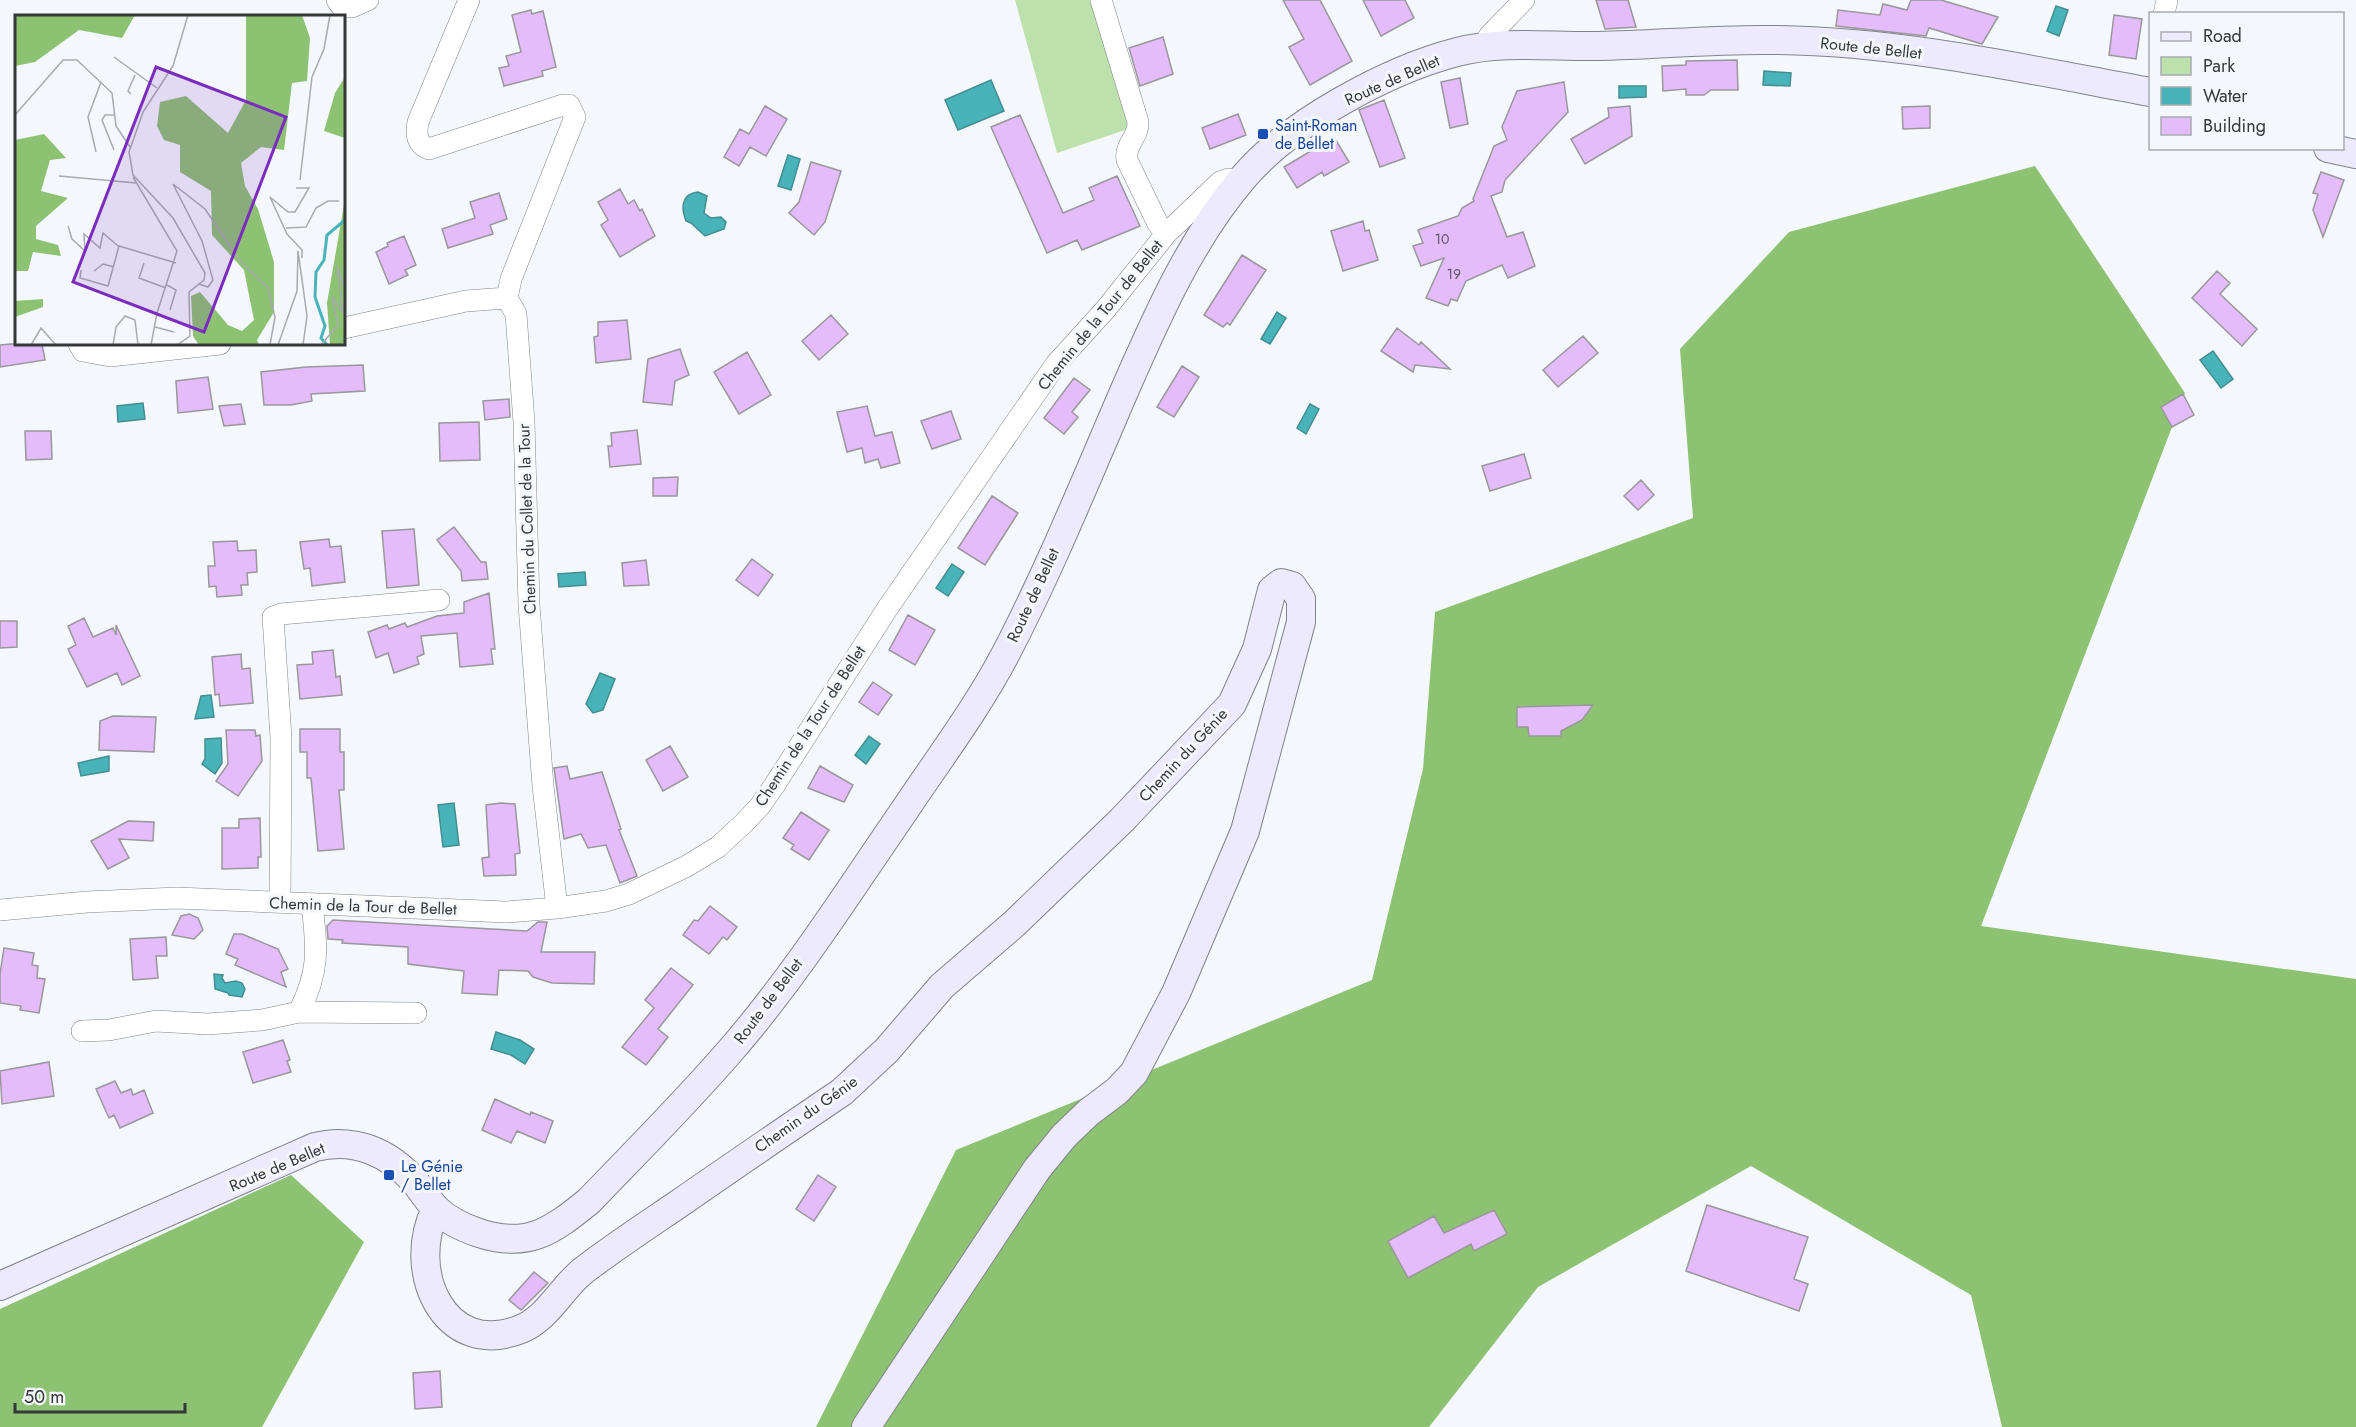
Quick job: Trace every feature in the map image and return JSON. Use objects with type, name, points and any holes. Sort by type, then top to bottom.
[{"type":"main road","name":"Route de Bellet","points":[[0,1286],[327,1144],[346,1143],[377,1151],[391,1160],[414,1181],[436,1209],[462,1226],[495,1238],[524,1240],[550,1230],[589,1201],[732,1048],[774,997],[970,714],[1004,656],[1061,536],[1170,289],[1202,235],[1241,180],[1259,161],[1299,129],[1351,96],[1410,68],[1459,52],[1488,46],[1514,44],[1595,46],[1774,40],[1860,45],[1986,63],[2149,92]]},
{"type":"main road","points":[[2337,150],[2356,154]]},
{"type":"main road","name":"Chemin du Génie","points":[[436,1209],[427,1230],[425,1253],[428,1284],[440,1307],[461,1326],[473,1332],[488,1335],[501,1336],[513,1332],[538,1318],[582,1272],[842,1092],[866,1070],[942,986],[1015,923],[1122,820],[1232,704],[1257,649],[1272,590],[1281,583],[1292,586],[1301,599],[1301,622],[1245,831],[1176,993],[1134,1073],[1117,1091],[1089,1112],[1064,1136],[1037,1169],[866,1427]]},
{"type":"street","points":[[337,0],[342,7],[352,7],[368,0]]},
{"type":"street","points":[[345,328],[466,301],[507,298],[511,279],[575,117],[569,105],[563,105],[429,149],[422,147],[418,140],[418,122],[470,0]]},
{"type":"street","points":[[1101,0],[1138,122],[1138,129],[1127,149],[1126,156],[1158,224],[1166,234]]},
{"type":"street","points":[[1488,46],[1489,36],[1524,0]]},
{"type":"street","name":"Chemin de la Tour de Bellet","points":[[0,910],[75,903],[177,898],[506,912],[557,909],[606,901],[629,894],[667,877],[718,846],[760,807],[887,609],[1056,364],[1105,310],[1166,234],[1220,182],[1228,179],[1241,180]]},
{"type":"street","name":"Chemin du Collet de la Tour","points":[[507,298],[516,314],[518,335],[525,444],[530,617],[543,786],[557,909]]},
{"type":"street","points":[[79,345],[82,351],[110,356],[211,345]]},
{"type":"street","points":[[280,902],[281,738],[273,617],[281,614],[439,600]]},
{"type":"street","points":[[299,1012],[309,992],[315,972],[317,951],[312,904]]},
{"type":"street","points":[[82,1031],[109,1030],[156,1022],[208,1024],[262,1020],[299,1012],[416,1013]]},
{"type":"green space","points":[[1015,0],[1096,0],[1134,127],[1057,153]]},
{"type":"green space","points":[[2035,166],[2185,393],[1981,926],[2356,979],[2356,1427],[2002,1427],[1971,1295],[1751,1166],[1538,1287],[1429,1427],[816,1427],[956,1150],[1372,980],[1423,769],[1435,612],[1693,518],[1680,349],[1789,232]]},
{"type":"green space","points":[[291,1175],[364,1242],[262,1427],[0,1427],[0,1309]]},
{"type":"water","points":[[2056,6],[2068,10],[2059,36],[2047,31]]},
{"type":"water","points":[[1764,71],[1791,73],[1790,86],[1763,85]]},
{"type":"water","points":[[991,80],[1004,111],[958,130],[945,100]]},
{"type":"water","points":[[1619,86],[1646,86],[1646,97],[1619,98]]},
{"type":"water","points":[[788,155],[800,159],[791,190],[778,186]]},
{"type":"water","points":[[698,192],[707,196],[704,213],[711,218],[721,217],[726,222],[724,229],[705,236],[686,221],[683,211],[685,199],[692,193]]},
{"type":"water","points":[[1277,312],[1286,318],[1270,344],[1261,339]]},
{"type":"water","points":[[2213,351],[2233,379],[2221,388],[2200,360]]},
{"type":"water","points":[[143,403],[145,419],[118,422],[117,406]]},
{"type":"water","points":[[1310,404],[1319,409],[1306,434],[1297,428]]},
{"type":"water","points":[[952,564],[964,572],[948,596],[936,588]]},
{"type":"water","points":[[585,572],[586,585],[559,587],[558,574]]},
{"type":"water","points":[[600,673],[615,679],[603,710],[593,713],[586,704]]},
{"type":"water","points":[[211,695],[214,717],[195,719],[201,696]]},
{"type":"water","points":[[869,736],[880,744],[866,764],[855,755]]},
{"type":"water","points":[[221,738],[222,763],[215,774],[202,764],[205,759],[205,739]]},
{"type":"water","points":[[109,756],[109,771],[81,776],[78,763]]},
{"type":"water","points":[[454,803],[459,845],[443,847],[438,805]]},
{"type":"water","points":[[214,974],[223,975],[225,983],[236,981],[242,983],[245,989],[242,997],[215,989]]},
{"type":"water","points":[[496,1032],[520,1040],[534,1049],[525,1064],[511,1055],[491,1049]]},
{"type":"building","points":[[1283,0],[1320,0],[1352,61],[1310,85],[1289,47],[1304,39]]},
{"type":"building","points":[[1363,0],[1405,0],[1414,18],[1381,36]]},
{"type":"building","points":[[1596,0],[1628,0],[1636,27],[1605,29]]},
{"type":"building","points":[[1911,0],[1941,0],[1998,17],[1982,44],[1929,28],[1926,36],[1836,26],[1838,10],[1880,15],[1883,4],[1907,10]]},
{"type":"building","points":[[531,10],[532,14],[543,11],[556,67],[542,71],[543,76],[504,86],[499,68],[509,66],[506,56],[521,52],[512,15]]},
{"type":"building","points":[[2114,15],[2142,19],[2136,59],[2109,55]]},
{"type":"building","points":[[1163,37],[1173,74],[1140,86],[1129,48]]},
{"type":"building","points":[[1737,60],[1738,90],[1711,90],[1704,95],[1686,95],[1686,89],[1663,91],[1662,66],[1686,65],[1686,61]]},
{"type":"building","points":[[1460,78],[1468,124],[1450,128],[1441,82]]},
{"type":"building","points":[[1564,82],[1568,112],[1505,180],[1502,192],[1491,196],[1507,237],[1523,232],[1535,266],[1508,278],[1502,265],[1466,281],[1457,301],[1451,299],[1448,306],[1426,298],[1444,258],[1421,266],[1413,246],[1423,243],[1418,230],[1458,216],[1462,208],[1474,201],[1494,146],[1507,140],[1502,127],[1517,91]]},
{"type":"building","points":[[1384,100],[1405,158],[1380,167],[1359,110]]},
{"type":"building","points":[[765,106],[787,119],[766,156],[750,147],[739,166],[724,157],[740,129],[749,134]]},
{"type":"building","points":[[1630,106],[1632,136],[1585,164],[1571,139],[1609,117],[1608,108]]},
{"type":"building","points":[[1930,106],[1930,128],[1903,129],[1902,107]]},
{"type":"building","points":[[1238,114],[1246,135],[1210,149],[1202,128]]},
{"type":"building","points":[[1020,115],[1063,213],[1094,200],[1089,188],[1117,176],[1140,226],[1082,250],[1077,240],[1047,253],[991,127]]},
{"type":"building","points":[[1334,137],[1349,162],[1324,176],[1322,172],[1297,188],[1284,167]]},
{"type":"building","points":[[811,162],[841,171],[825,222],[814,235],[789,213],[799,202]]},
{"type":"building","points":[[2321,172],[2344,180],[2323,237],[2313,210],[2318,194],[2313,193]]},
{"type":"building","points":[[620,189],[628,204],[634,200],[640,211],[642,209],[655,236],[620,257],[601,225],[608,220],[598,202]]},
{"type":"building","points":[[499,193],[507,219],[490,225],[493,234],[448,248],[442,229],[475,218],[470,202]]},
{"type":"building","points":[[1363,221],[1365,231],[1369,230],[1378,260],[1343,271],[1331,231]]},
{"type":"building","points":[[404,236],[416,265],[405,270],[408,275],[389,284],[376,252],[388,246],[387,243]]},
{"type":"building","points":[[1242,255],[1266,270],[1230,325],[1227,323],[1223,327],[1204,315]]},
{"type":"building","points":[[2217,271],[2230,283],[2220,294],[2257,329],[2242,346],[2192,298]]},
{"type":"building","points":[[831,315],[848,334],[819,360],[802,341]]},
{"type":"building","points":[[627,320],[631,359],[596,363],[594,337],[598,336],[598,322]]},
{"type":"building","points":[[1397,328],[1419,345],[1421,342],[1450,369],[1415,365],[1413,372],[1381,351]]},
{"type":"building","points":[[1583,336],[1598,353],[1558,387],[1543,370]]},
{"type":"building","points":[[0,345],[42,345],[45,360],[0,367]]},
{"type":"building","points":[[680,349],[689,375],[675,381],[672,405],[643,402],[648,359]]},
{"type":"building","points":[[747,352],[771,395],[739,414],[714,372]]},
{"type":"building","points":[[363,365],[365,391],[311,394],[312,401],[291,405],[264,405],[261,372],[306,367]]},
{"type":"building","points":[[1182,366],[1199,377],[1174,417],[1157,407]]},
{"type":"building","points":[[208,377],[213,409],[178,413],[176,381]]},
{"type":"building","points":[[1074,378],[1090,390],[1072,412],[1078,417],[1064,434],[1044,418]]},
{"type":"building","points":[[2183,394],[2194,415],[2172,427],[2161,407]]},
{"type":"building","points":[[509,399],[510,417],[485,420],[483,401]]},
{"type":"building","points":[[241,404],[245,424],[224,426],[219,406]]},
{"type":"building","points":[[867,406],[875,436],[892,432],[900,463],[881,468],[878,459],[865,463],[862,448],[847,452],[837,412]]},
{"type":"building","points":[[951,411],[961,439],[932,449],[921,421]]},
{"type":"building","points":[[479,422],[480,460],[440,461],[439,423]]},
{"type":"building","points":[[637,430],[641,464],[610,467],[608,446],[612,446],[611,433]]},
{"type":"building","points":[[25,431],[51,431],[52,459],[26,460]]},
{"type":"building","points":[[1524,454],[1531,478],[1490,491],[1482,466]]},
{"type":"building","points":[[678,477],[677,496],[653,496],[653,478]]},
{"type":"building","points":[[1641,480],[1654,495],[1638,510],[1624,496]]},
{"type":"building","points":[[992,496],[1018,513],[985,565],[958,548]]},
{"type":"building","points":[[454,527],[481,562],[486,562],[488,579],[462,581],[461,571],[437,540]]},
{"type":"building","points":[[414,529],[419,585],[387,588],[382,531]]},
{"type":"building","points":[[329,539],[330,547],[341,546],[345,582],[312,586],[310,568],[304,569],[300,542]]},
{"type":"building","points":[[237,541],[238,551],[256,550],[257,572],[247,573],[248,585],[241,585],[242,595],[217,597],[216,586],[209,587],[208,566],[215,566],[213,542]]},
{"type":"building","points":[[752,559],[773,575],[758,596],[736,580]]},
{"type":"building","points":[[646,560],[649,585],[624,586],[622,563]]},
{"type":"building","points":[[489,593],[495,649],[491,649],[493,664],[460,667],[457,633],[421,636],[424,654],[417,657],[419,664],[394,673],[388,653],[376,658],[368,632],[387,625],[389,629],[405,623],[407,627],[437,616],[464,613],[464,602]]},
{"type":"building","points":[[908,615],[935,630],[915,665],[889,650]]},
{"type":"building","points":[[84,618],[93,637],[113,628],[116,635],[116,625],[140,676],[122,685],[117,673],[87,687],[68,649],[76,645],[68,626]]},
{"type":"building","points":[[0,621],[17,621],[17,647],[0,648]]},
{"type":"building","points":[[333,650],[336,677],[340,676],[342,695],[300,699],[297,665],[313,664],[312,652]]},
{"type":"building","points":[[241,654],[242,669],[250,668],[253,703],[220,706],[219,694],[215,695],[212,657]]},
{"type":"building","points":[[873,682],[892,695],[878,715],[859,702]]},
{"type":"building","points":[[1593,705],[1582,720],[1561,731],[1561,736],[1529,736],[1528,727],[1517,727],[1517,707]]},
{"type":"building","points":[[113,716],[156,717],[154,752],[99,750],[100,721]]},
{"type":"building","points":[[300,729],[340,729],[340,752],[344,752],[344,790],[339,790],[344,849],[318,851],[311,778],[307,778],[307,752],[300,752]]},
{"type":"building","points":[[226,730],[255,730],[256,736],[260,735],[262,761],[238,796],[216,781],[228,764]]},
{"type":"building","points":[[670,746],[688,777],[663,791],[646,760]]},
{"type":"building","points":[[567,766],[570,779],[602,772],[621,829],[619,830],[637,876],[620,883],[606,845],[588,848],[581,834],[564,839],[554,768]]},
{"type":"building","points":[[820,766],[853,785],[844,802],[808,788]]},
{"type":"building","points":[[515,804],[520,853],[515,854],[516,875],[484,876],[482,858],[489,857],[486,805]]},
{"type":"building","points":[[801,812],[829,830],[809,860],[791,849],[794,845],[783,838]]},
{"type":"building","points":[[260,818],[261,857],[258,857],[258,868],[222,869],[222,828],[239,828],[239,819]]},
{"type":"building","points":[[128,821],[154,822],[153,841],[119,839],[129,858],[108,869],[91,841]]},
{"type":"building","points":[[710,906],[737,927],[727,940],[723,937],[709,954],[683,935],[694,920],[698,921]]},
{"type":"building","points":[[189,914],[198,918],[203,930],[194,939],[172,935],[181,916]]},
{"type":"building","points":[[333,920],[527,931],[538,922],[547,922],[541,952],[595,952],[594,984],[552,983],[533,977],[528,971],[499,970],[497,995],[462,993],[464,971],[408,964],[408,947],[342,943],[343,940],[328,939],[327,926]]},
{"type":"building","points":[[234,934],[242,934],[278,949],[288,969],[281,972],[286,987],[235,965],[238,959],[226,954]]},
{"type":"building","points":[[166,937],[167,956],[156,956],[158,978],[133,980],[130,939]]},
{"type":"building","points":[[4,948],[34,953],[32,965],[38,966],[37,978],[45,979],[39,1013],[20,1010],[21,1006],[0,1003],[0,974]]},
{"type":"building","points":[[671,968],[693,985],[658,1029],[668,1037],[646,1065],[622,1047],[654,1008],[645,1000]]},
{"type":"building","points":[[283,1040],[290,1060],[287,1061],[291,1072],[253,1083],[243,1052]]},
{"type":"building","points":[[49,1062],[54,1096],[2,1104],[0,1071]]},
{"type":"building","points":[[115,1081],[121,1093],[131,1089],[133,1095],[144,1090],[153,1113],[120,1128],[114,1115],[109,1118],[96,1089]]},
{"type":"building","points":[[495,1099],[530,1115],[531,1112],[553,1121],[545,1143],[517,1131],[511,1143],[482,1130]]},
{"type":"building","points":[[818,1175],[836,1187],[814,1221],[796,1209]]},
{"type":"building","points":[[1707,1205],[1808,1237],[1794,1279],[1808,1284],[1799,1311],[1686,1271]]},
{"type":"building","points":[[1494,1210],[1507,1234],[1474,1251],[1471,1244],[1408,1278],[1388,1241],[1434,1216],[1444,1233]]},
{"type":"building","points":[[534,1272],[548,1283],[521,1310],[509,1300]]},
{"type":"building","points":[[440,1371],[442,1407],[415,1409],[413,1373]]},
{"type":"place","name":"Saint-Roman de Bellet","points":[[1263,134]]},
{"type":"place","name":"Le Génie / Bellet","points":[[389,1175]]}]
